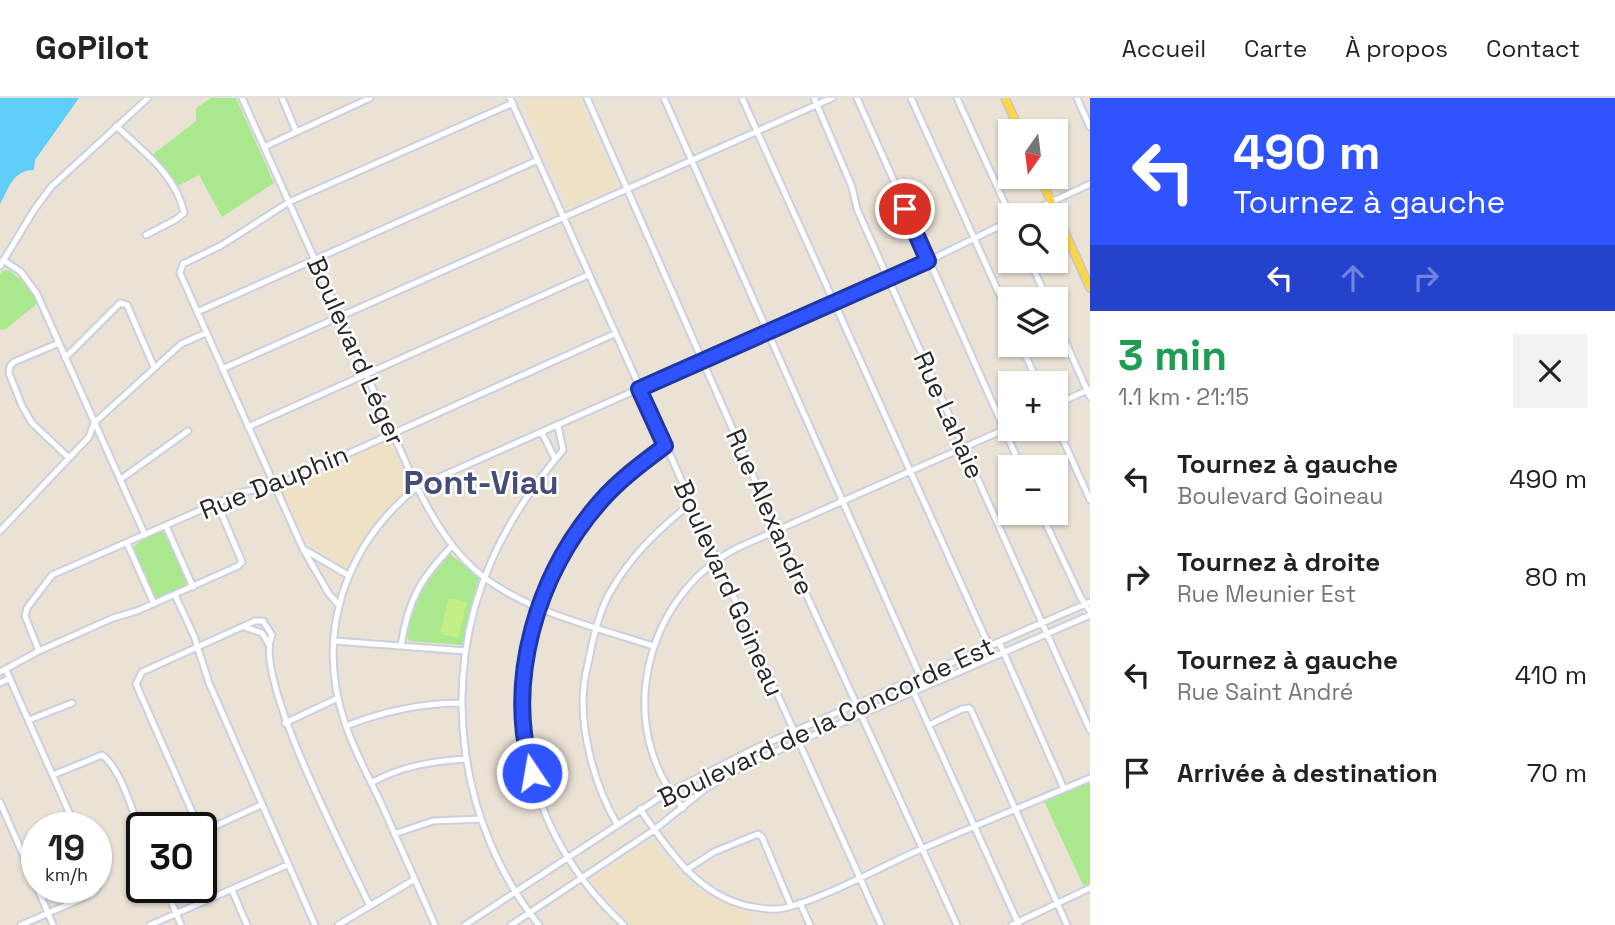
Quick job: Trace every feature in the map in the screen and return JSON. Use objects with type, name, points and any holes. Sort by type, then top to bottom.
[{"type":"main road","points":[[1005,98],[1015,119]]},
{"type":"main road","points":[[1045,189],[1090,288]]},
{"type":"street","points":[[145,535],[37,294],[20,272],[2,263],[51,187],[148,98]]},
{"type":"street","name":"Boulevard Léger","points":[[242,98],[417,487],[452,546],[474,568],[507,592],[540,607],[653,646]]},
{"type":"street","points":[[282,98],[296,131]]},
{"type":"street","points":[[264,147],[370,98]]},
{"type":"street","name":"Rue Alexandre","points":[[587,98],[777,530],[957,925]]},
{"type":"street","points":[[664,98],[925,687]]},
{"type":"street","points":[[742,98],[994,657]]},
{"type":"street","name":"Rue Lahaie","points":[[814,98],[887,279],[1090,730]]},
{"type":"street","points":[[222,369],[832,98]]},
{"type":"street","points":[[857,98],[928,261],[998,409]]},
{"type":"street","points":[[911,98],[998,291]]},
{"type":"street","points":[[957,98],[1005,203]]},
{"type":"street","points":[[1077,98],[1090,127]]},
{"type":"street","points":[[338,604],[329,594],[303,549],[274,487],[180,273],[183,264],[222,245],[289,202],[511,101]]},
{"type":"street","name":"Boulevard Goineau","points":[[511,101],[881,925]]},
{"type":"street","points":[[117,126],[170,180],[183,205],[184,213],[146,235]]},
{"type":"street","points":[[197,312],[538,160]]},
{"type":"street","points":[[1051,202],[1090,184]]},
{"type":"street","points":[[435,925],[346,726],[338,698],[334,667],[338,604],[348,575],[378,524],[397,503],[417,487],[928,261],[998,226]]},
{"type":"street","points":[[248,428],[589,275]]},
{"type":"street","points":[[65,358],[120,303],[127,305],[154,367]]},
{"type":"street","points":[[0,531],[89,437],[94,423],[181,344],[206,333]]},
{"type":"street","name":"Rue Dauphin","points":[[39,650],[25,616],[27,608],[44,584],[59,570],[242,492],[274,487],[614,334]]},
{"type":"street","points":[[59,343],[14,362],[9,373],[32,423],[69,457]]},
{"type":"street","points":[[1068,346],[1090,397]]},
{"type":"street","points":[[1068,399],[1088,389]]},
{"type":"street","points":[[539,925],[503,871],[481,819],[467,759],[462,703],[466,651],[473,614],[509,523],[563,450],[558,426]]},
{"type":"street","points":[[121,479],[188,431]]},
{"type":"street","points":[[683,808],[670,791],[650,748],[646,726],[646,693],[653,646],[673,606],[701,572],[717,559],[777,530],[998,432]]},
{"type":"street","points":[[542,433],[555,459]]},
{"type":"street","points":[[1064,441],[1090,500]]},
{"type":"street","points":[[624,925],[580,879],[566,858],[543,809],[527,754],[524,730],[522,700],[525,662],[529,638],[553,574],[577,530],[618,484],[665,446]]},
{"type":"street","points":[[69,812],[10,678],[3,671],[39,650],[113,618],[154,604],[238,566],[242,562],[217,503]]},
{"type":"street","points":[[617,824],[600,792],[585,721],[583,687],[596,626],[609,595],[635,556],[653,534],[691,503]]},
{"type":"street","points":[[1047,525],[1088,603],[1090,613]]},
{"type":"street","points":[[166,526],[193,587]]},
{"type":"street","points":[[127,543],[154,604]]},
{"type":"street","points":[[401,646],[405,617],[413,598],[429,572],[452,546]]},
{"type":"street","points":[[303,549],[348,575]]},
{"type":"street","points":[[175,595],[209,683],[315,925]]},
{"type":"street","name":"Boulevard de la Concorde Est","points":[[465,925],[640,808],[670,791],[737,757],[1088,603]]},
{"type":"street","name":"Boulevard de la Concorde Est","points":[[511,925],[654,830],[705,789],[731,773],[1090,613]]},
{"type":"street","points":[[261,805],[211,828],[202,825],[194,814],[136,684],[142,672],[255,621],[262,621],[272,635],[268,643]]},
{"type":"street","points":[[244,627],[262,633],[268,643],[274,684],[285,723],[370,906]]},
{"type":"street","points":[[335,641],[466,651]]},
{"type":"street","points":[[999,642],[1064,789]]},
{"type":"street","points":[[0,683],[10,678]]},
{"type":"street","points":[[909,682],[1016,924],[1090,888]]},
{"type":"street","points":[[285,723],[338,698]]},
{"type":"street","points":[[29,720],[72,703]]},
{"type":"street","points":[[346,726],[394,709],[462,703]]},
{"type":"street","points":[[929,725],[961,709],[971,710],[1067,925]]},
{"type":"street","points":[[53,775],[102,755],[117,773],[133,812]]},
{"type":"street","points":[[371,783],[387,774],[411,767],[438,761],[467,759]]},
{"type":"street","points":[[640,808],[671,855],[686,870],[712,889],[745,905],[769,909],[800,903],[1090,778]]},
{"type":"street","points":[[0,802],[21,850]]},
{"type":"street","points":[[394,834],[433,821],[481,819]]},
{"type":"street","points":[[686,870],[714,852],[758,834],[762,837],[791,906]]},
{"type":"street","points":[[150,925],[287,865]]},
{"type":"street","points":[[338,925],[415,879]]},
{"type":"street","points":[[232,890],[247,925]]},
{"type":"street","points":[[44,903],[53,925]]},
{"type":"street","points":[[21,925],[71,903]]},
{"type":"street","points":[[172,903],[181,925]]},
{"type":"street","points":[[800,903],[810,925]]},
{"type":"shaded area","points":[[521,98],[578,98],[618,186],[569,206]]},
{"type":"shaded area","points":[[388,438],[410,485],[374,523],[345,569],[312,544],[301,529],[280,485]]},
{"type":"shaded area","points":[[652,841],[670,868],[685,882],[703,894],[753,916],[750,925],[633,925],[626,919],[592,880]]},
{"type":"green space","points":[[211,98],[236,98],[274,183],[222,217],[199,175],[178,186],[171,175],[151,156],[196,121],[196,108]]},
{"type":"green space","points":[[8,270],[26,283],[38,303],[6,329],[0,330],[0,274]]},
{"type":"green space","points":[[161,531],[169,536],[187,582],[184,590],[160,599],[153,598],[132,548],[144,538]]},
{"type":"green space","points":[[450,554],[479,577],[462,645],[409,641],[406,635],[420,591]]},
{"type":"green space","points":[[449,598],[467,602],[458,638],[440,634]]},
{"type":"green space","points":[[1090,778],[1090,887],[1085,889],[1043,799]]},
{"type":"water","points":[[0,98],[79,98],[35,160],[34,170],[16,177],[0,204]]},
{"type":"district","name":"Pont-Viau","points":[[481,482]]},
{"type":"route","points":[[532,773],[527,754],[522,700],[525,662],[529,638],[553,574],[577,530],[600,501],[665,446],[639,389],[928,261],[905,209]]}]
